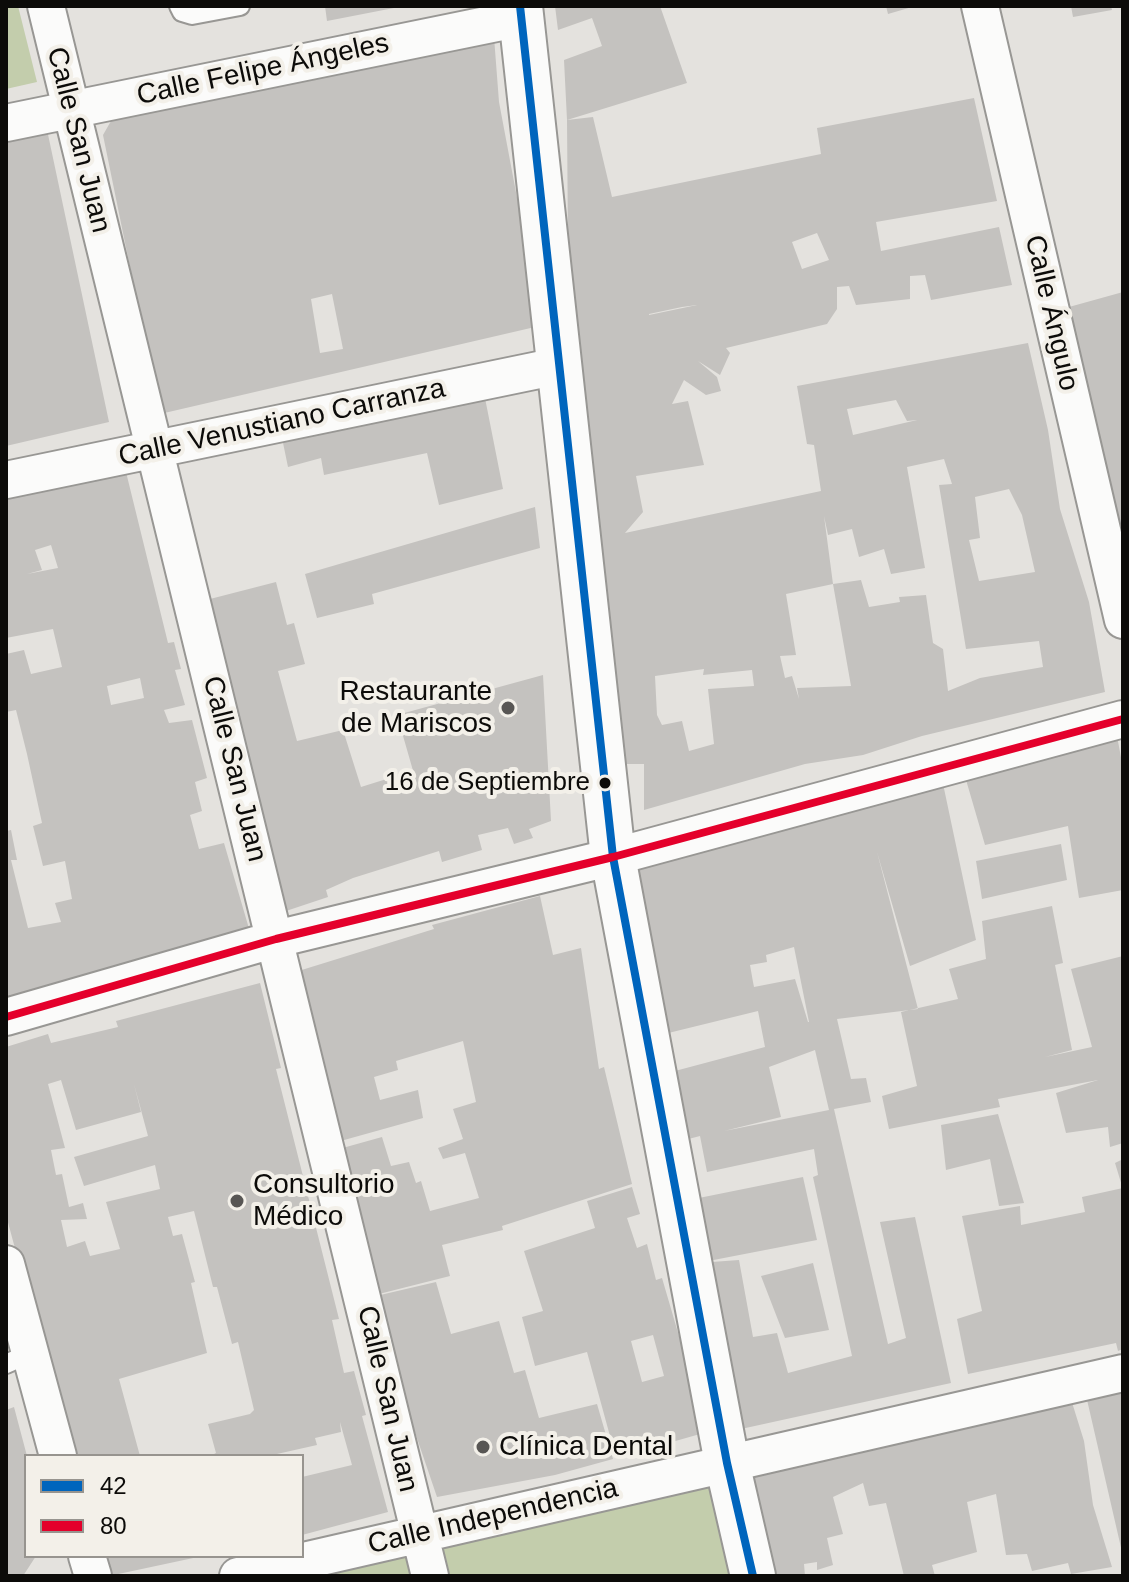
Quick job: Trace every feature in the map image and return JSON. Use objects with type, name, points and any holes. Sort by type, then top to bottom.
[{"type":"main road","points":[[520,12],[613,857],[727,1463],[753,1576]]},
{"type":"street","name":"Calle San Juan","points":[[46,6],[430,1576]]},
{"type":"street","name":"Calle Ángulo","points":[[980,6],[1123,620]]},
{"type":"street","name":"Calle Felipe Ángeles","points":[[6,123],[520,12]]},
{"type":"street","name":"Calle Venustiano Carranza","points":[[6,480],[558,366]]},
{"type":"street","points":[[6,1017],[276,939],[613,857],[1123,719]]},
{"type":"street","points":[[6,1264],[17,1359],[57,1454]]},
{"type":"street","name":"Calle Independencia","points":[[238,1576],[1123,1373]]},
{"type":"lane","points":[[179,6],[182,12],[192,15],[240,6]]},
{"type":"green space","points":[[6,6],[18,6],[37,82],[6,89]]},
{"type":"green space","points":[[717,1480],[739,1576],[295,1576]]},
{"type":"building","points":[[325,6],[399,6],[399,7],[327,21]]},
{"type":"building","points":[[555,6],[660,6],[687,83],[567,120],[564,60],[602,46],[592,18],[558,30]]},
{"type":"building","points":[[886,6],[911,6],[912,7],[888,14]]},
{"type":"building","points":[[1071,6],[1111,6],[1112,10],[1073,17]]},
{"type":"building","points":[[494,37],[499,102],[521,219],[535,327],[160,414],[103,135],[115,114]],"holes":[[[332,294],[343,349],[320,353],[311,299]]]},
{"type":"building","points":[[974,98],[997,201],[876,222],[881,251],[999,227],[1012,285],[931,300],[925,275],[910,276],[910,299],[856,305],[849,286],[837,287],[837,309],[827,324],[726,348],[730,353],[720,375],[698,361],[717,377],[721,391],[706,395],[684,380],[672,404],[688,401],[704,465],[636,476],[643,512],[625,533],[821,491],[814,445],[807,444],[797,386],[1028,343],[1048,430],[1060,509],[1089,602],[1105,692],[922,736],[863,755],[805,764],[644,810],[644,764],[609,764],[574,287],[568,243],[567,120],[593,117],[612,197],[821,154],[817,128]],"holes":[[[817,233],[829,260],[802,269],[792,242]],[[697,305],[649,315],[682,307]],[[896,400],[907,421],[917,420],[853,435],[847,409]],[[944,459],[952,484],[939,485],[966,649],[1039,641],[1043,667],[980,678],[948,691],[943,649],[933,643],[926,595],[899,597],[900,602],[869,607],[861,580],[833,584],[824,516],[828,535],[852,529],[859,557],[884,549],[891,574],[925,568],[907,467]],[[1009,489],[1022,515],[1035,572],[979,581],[969,540],[980,538],[975,497]],[[833,584],[851,686],[797,688],[799,699],[792,676],[785,678],[780,656],[796,655],[786,594]],[[704,669],[703,675],[752,670],[754,686],[708,689],[714,744],[689,751],[682,721],[662,725],[657,715],[655,676]]]},
{"type":"building","points":[[46,125],[109,422],[6,446],[6,134]]},
{"type":"building","points":[[1123,292],[1123,543],[1122,544],[1069,307]]},
{"type":"building","points":[[484,393],[503,489],[439,505],[427,453],[324,475],[321,458],[288,467],[282,438]]},
{"type":"building","points":[[126,472],[168,643],[174,642],[181,669],[175,670],[185,705],[164,710],[169,723],[192,720],[207,778],[195,782],[202,811],[190,815],[199,849],[224,843],[250,932],[6,1002],[6,831],[11,830],[17,860],[11,860],[28,928],[61,922],[55,903],[72,899],[65,861],[43,866],[33,826],[42,823],[27,754],[16,710],[6,712],[6,654],[24,650],[31,674],[62,667],[53,629],[6,638],[6,491],[63,479],[65,486]],"holes":[[[51,545],[58,568],[27,574],[42,570],[35,550]],[[140,678],[144,698],[111,705],[107,686]]]},
{"type":"building","points":[[535,507],[540,548],[372,594],[374,604],[317,618],[305,574]]},
{"type":"building","points":[[276,582],[287,625],[294,623],[305,664],[278,671],[297,741],[343,730],[361,787],[412,771],[418,788],[397,715],[543,675],[551,821],[529,829],[533,838],[514,844],[508,828],[478,835],[482,850],[442,862],[439,851],[353,878],[326,890],[328,897],[286,911],[243,758],[230,680],[210,599]]},
{"type":"building","points":[[1117,736],[1123,768],[1123,890],[1079,898],[1068,826],[985,845],[964,773]]},
{"type":"building","points":[[942,779],[976,940],[910,966],[877,852],[918,1009],[837,1019],[851,1079],[866,1078],[871,1102],[834,1109],[888,1344],[906,1338],[880,1222],[915,1217],[951,1383],[741,1429],[698,1263],[739,1260],[753,1337],[777,1333],[788,1373],[852,1356],[813,1177],[818,1175],[814,1149],[707,1172],[700,1136],[673,1143],[660,1075],[765,1047],[758,1011],[652,1037],[623,867],[771,833],[863,800]],"holes":[[[794,947],[809,1022],[795,979],[754,987],[750,965],[767,962],[766,955]],[[815,1050],[829,1110],[724,1131],[781,1117],[769,1067]]]},
{"type":"building","points":[[1061,844],[1067,880],[982,899],[976,861]]},
{"type":"building","points":[[540,896],[553,955],[581,948],[599,1069],[604,1067],[632,1184],[502,1226],[503,1230],[442,1245],[450,1276],[375,1295],[339,1149],[382,1137],[391,1166],[409,1162],[416,1183],[421,1181],[430,1211],[479,1198],[465,1153],[443,1159],[438,1148],[463,1139],[453,1109],[476,1102],[463,1041],[396,1061],[398,1070],[374,1077],[380,1100],[418,1090],[423,1118],[337,1142],[292,973],[434,929],[432,925]]},
{"type":"building","points":[[1052,906],[1063,963],[1055,965],[1072,1050],[1045,1057],[1092,1047],[1071,969],[1123,956],[1123,1143],[1110,1147],[1108,1127],[1066,1133],[1056,1093],[1098,1080],[998,1099],[1000,1107],[889,1129],[882,1096],[917,1086],[901,1012],[958,999],[949,969],[986,959],[982,921]]},
{"type":"building","points":[[260,983],[281,1068],[276,1069],[339,1319],[332,1320],[344,1373],[354,1371],[366,1415],[362,1416],[388,1512],[304,1534],[304,1477],[352,1465],[340,1422],[341,1432],[315,1438],[317,1445],[277,1454],[214,1454],[208,1424],[250,1414],[254,1410],[238,1342],[232,1344],[217,1287],[213,1287],[194,1211],[168,1217],[173,1236],[182,1234],[195,1282],[191,1283],[207,1353],[119,1379],[139,1454],[70,1454],[6,1215],[6,1047],[48,1034],[51,1043],[118,1027],[116,1021]],"holes":[[[61,1080],[76,1130],[141,1112],[134,1084],[148,1136],[74,1157],[84,1186],[155,1165],[160,1189],[106,1202],[120,1249],[90,1256],[85,1241],[67,1247],[61,1220],[87,1219],[83,1203],[69,1207],[62,1174],[56,1175],[51,1150],[65,1148],[48,1084]]]},
{"type":"building","points":[[998,1114],[1024,1203],[999,1206],[990,1159],[946,1170],[941,1125]]},
{"type":"building","points":[[1123,1159],[1123,1186],[1122,1186],[1115,1163]]},
{"type":"building","points":[[803,1177],[817,1240],[698,1263],[684,1201]]},
{"type":"building","points":[[632,1187],[640,1214],[627,1218],[637,1248],[647,1244],[656,1280],[662,1278],[707,1432],[616,1458],[587,1352],[535,1366],[522,1317],[543,1311],[524,1251],[595,1228],[587,1201]],"holes":[[[653,1335],[664,1376],[642,1382],[631,1341]]]},
{"type":"building","points":[[1123,1188],[1123,1349],[1118,1351],[1116,1343],[968,1374],[957,1319],[982,1311],[962,1216],[1020,1206],[1021,1225],[1085,1212],[1082,1197]]},
{"type":"building","points":[[813,1263],[829,1330],[785,1338],[761,1276]]},
{"type":"building","points":[[436,1282],[451,1334],[499,1321],[514,1373],[525,1370],[539,1418],[597,1404],[613,1459],[555,1475],[437,1497],[405,1403],[376,1296]]},
{"type":"building","points":[[1123,1382],[1123,1551],[1122,1552],[1085,1391]]},
{"type":"building","points":[[1070,1396],[1084,1441],[1093,1505],[1112,1567],[1071,1574],[1068,1563],[1032,1571],[1027,1554],[1006,1555],[996,1494],[967,1502],[977,1552],[932,1565],[935,1576],[904,1576],[886,1503],[869,1506],[863,1483],[833,1497],[843,1534],[827,1538],[833,1565],[817,1570],[817,1562],[804,1564],[805,1576],[771,1576],[748,1473]]},
{"type":"building","points":[[14,1407],[26,1454],[24,1454],[24,1558],[35,1558],[23,1576],[6,1576],[6,1410]]},
{"type":"building","points":[[102,1558],[193,1558],[109,1576]]},
{"type":"transit line","name":"42","points":[[520,6],[613,857],[727,1463],[753,1576]]},
{"type":"transit line","name":"80","points":[[6,1017],[276,939],[613,857],[1123,719]]},
{"type":"place","name":"Restaurante de Mariscos","points":[[508,708]]},
{"type":"place","name":"16 de Septiembre","points":[[605,783]]},
{"type":"place","name":"Consultorio Médico","points":[[237,1201]]},
{"type":"place","name":"Clínica Dental","points":[[483,1447]]}]
